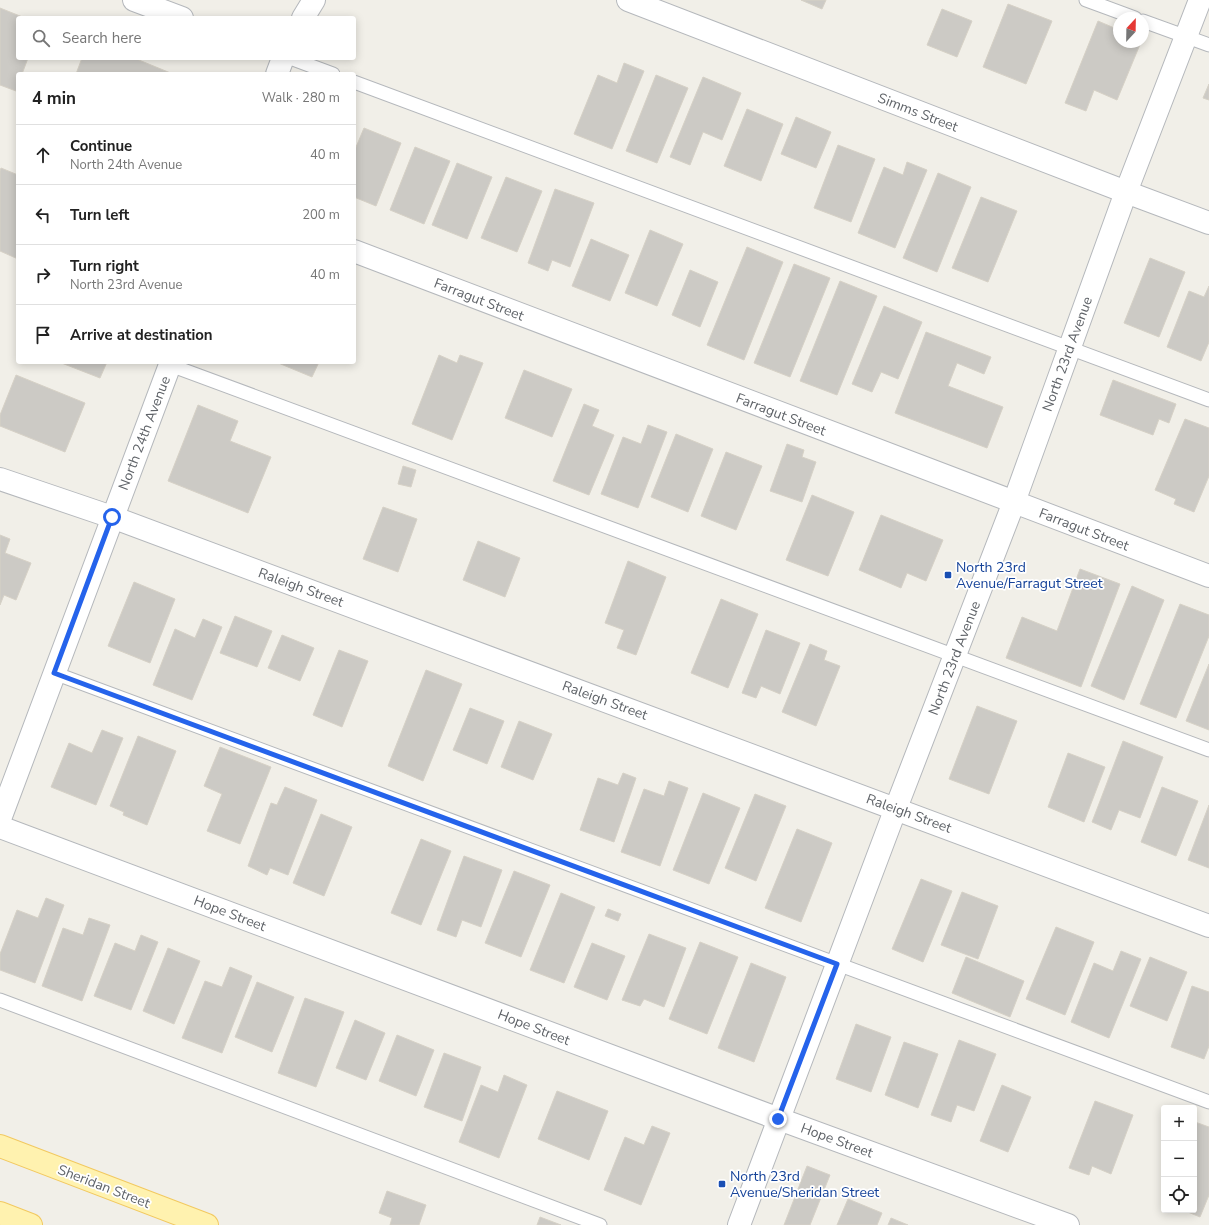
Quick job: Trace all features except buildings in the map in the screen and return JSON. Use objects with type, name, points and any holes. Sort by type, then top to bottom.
[{"type":"main road","name":"Sheridan Street","points":[[0,1146],[207,1225]]},
{"type":"main road","points":[[0,1213],[32,1225]]},
{"type":"street","points":[[134,0],[177,16]]},
{"type":"street","points":[[304,16],[314,0]]},
{"type":"street","name":"Simms Street","points":[[628,0],[1209,223]]},
{"type":"street","name":"North 23rd Avenue","points":[[739,1225],[896,808],[1014,502],[1126,192],[1200,0]]},
{"type":"street","points":[[278,72],[282,60]]},
{"type":"street","name":"Farragut Street","points":[[356,252],[1209,576]]},
{"type":"street","name":"North 24th Avenue","points":[[0,819],[170,364]]},
{"type":"street","name":"Raleigh Street","points":[[0,479],[112,517],[896,808],[1209,926]]},
{"type":"street","name":"Hope Street","points":[[0,827],[778,1119],[1068,1225]]},
{"type":"lane","points":[[1086,0],[1119,12]]},
{"type":"lane","points":[[1149,23],[1209,46]]},
{"type":"lane","points":[[295,60],[328,72]]},
{"type":"lane","points":[[356,83],[1209,400]]},
{"type":"lane","points":[[173,364],[1209,750]]},
{"type":"lane","points":[[54,673],[1209,1102]]},
{"type":"lane","points":[[0,1000],[600,1225]]},
{"type":"place","name":"North 23rd Avenue/Farragut Street","points":[[948,575]]},
{"type":"place","name":"North 23rd Avenue/Sheridan Street","points":[[722,1184]]},
{"type":"route","points":[[112,517],[54,673],[837,964],[778,1119]]}]
